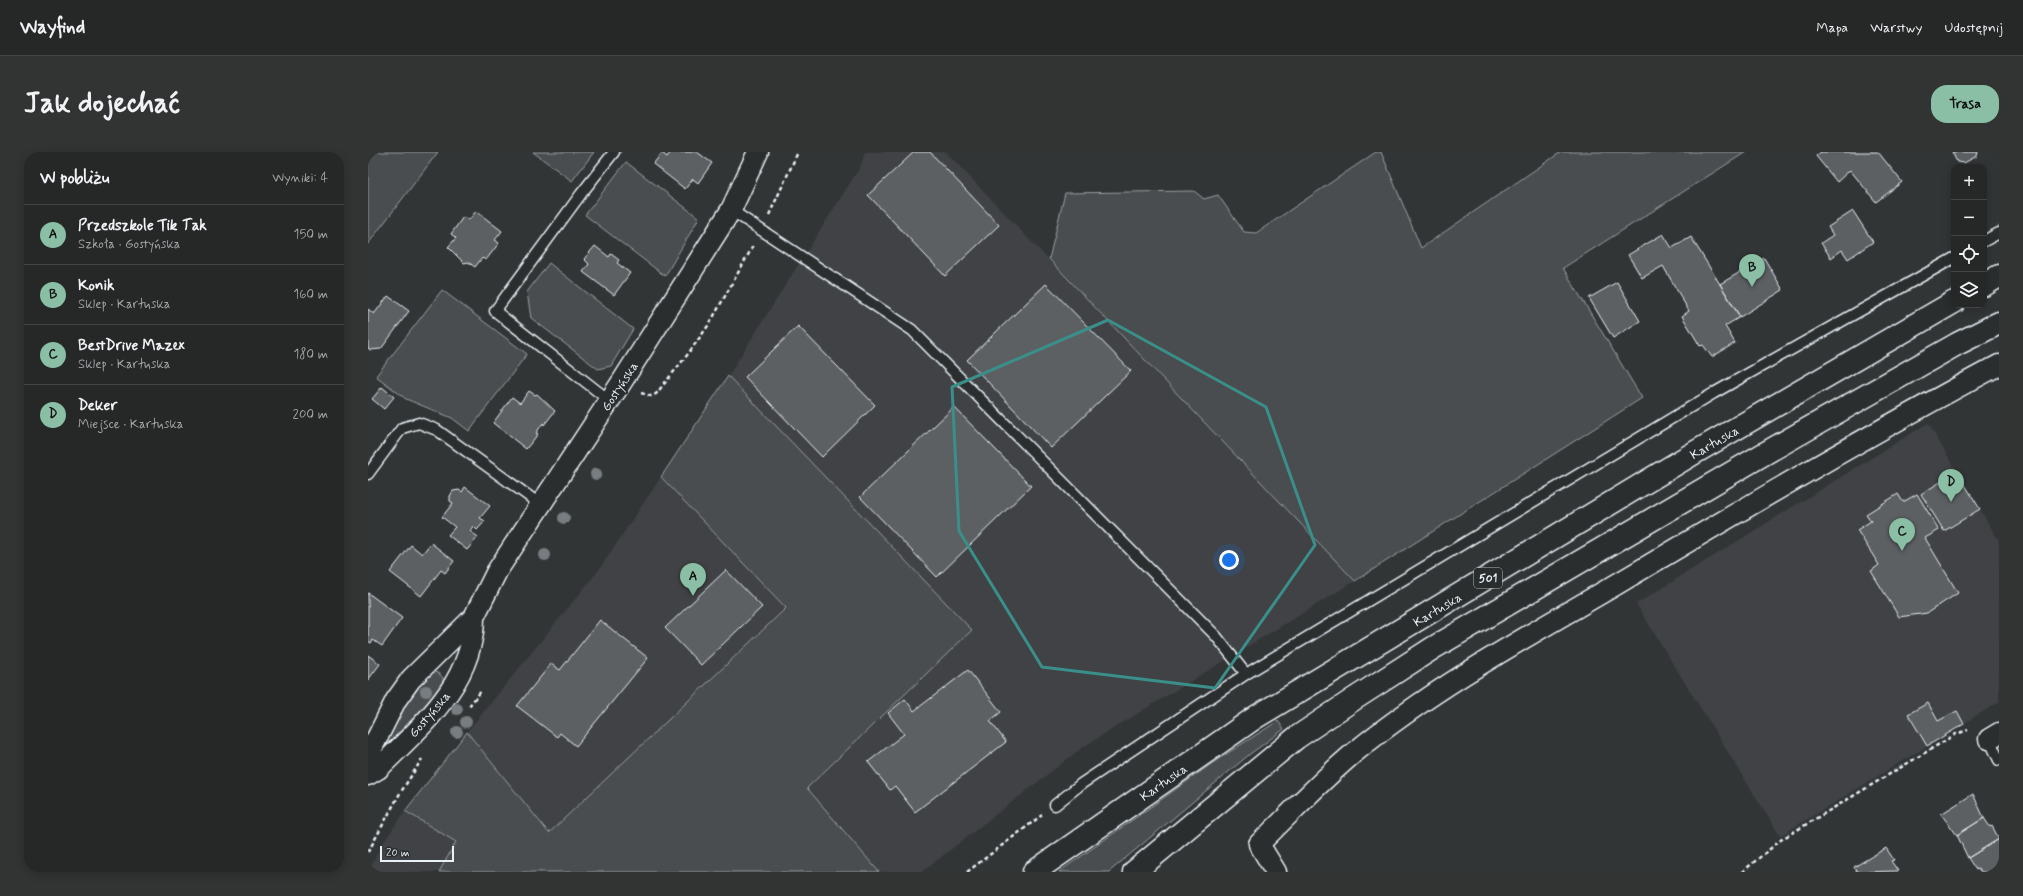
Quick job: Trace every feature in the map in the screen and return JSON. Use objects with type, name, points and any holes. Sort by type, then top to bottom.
[{"type":"main road","points":[[1987,283],[1999,276]]},
{"type":"main road","name":"Kartuska","points":[[1034,872],[1256,717],[1694,453],[1951,304]]},
{"type":"main road","name":"501","points":[[1134,872],[1296,738],[1433,648],[1762,455],[1956,344],[1999,323]]},
{"type":"street","name":"Gostyńska","points":[[368,756],[396,700],[411,679],[474,617],[497,571],[610,401],[731,210],[758,152]]},
{"type":"street","points":[[1276,872],[1259,844],[1355,752],[1424,702],[1477,667],[1760,499],[1927,403],[1999,364]]},
{"type":"street","name":"Gostyńska","points":[[368,775],[378,769],[432,715],[446,698],[461,673],[474,636],[474,617]]},
{"type":"lane","points":[[610,401],[495,311],[581,194],[614,152]]},
{"type":"lane","points":[[731,210],[912,330],[1216,636],[1246,674]]},
{"type":"lane","points":[[1987,239],[1999,233]]},
{"type":"lane","points":[[1055,805],[1082,784],[1246,674],[1714,393],[1951,260]]},
{"type":"lane","points":[[368,474],[402,428],[419,423],[437,430],[541,505]]},
{"type":"lane","points":[[1994,736],[1999,760]]},
{"type":"path","points":[[623,380],[644,395],[650,396],[656,394],[688,354],[710,323],[762,230],[798,152]]},
{"type":"path","points":[[464,710],[482,690]]},
{"type":"path","points":[[1742,872],[1782,839],[1956,734],[1970,729]]},
{"type":"path","points":[[368,852],[399,795],[426,753]]},
{"type":"path","points":[[967,872],[1055,805]]},
{"type":"highlighted area","points":[[1108,320],[1266,407],[1315,545],[1215,688],[1042,667],[959,531],[952,387]]},
{"type":"shaded area","points":[[368,152],[438,152],[368,244]]},
{"type":"shaded area","points":[[533,152],[594,152],[572,181]]},
{"type":"shaded area","points":[[865,152],[946,152],[1355,581],[1083,747],[922,872],[879,872],[807,788],[972,630],[728,376],[860,167]]},
{"type":"shaded area","points":[[1376,152],[1381,152],[1421,248],[1561,152],[1746,152],[1563,268],[1642,398],[1355,581],[1049,259],[1065,193],[1194,191],[1204,199],[1218,195],[1244,232],[1256,233]]},
{"type":"shaded area","points":[[626,162],[699,218],[665,276],[585,215]]},
{"type":"shaded area","points":[[549,263],[633,329],[611,366],[598,369],[531,318],[527,292]]},
{"type":"shaded area","points":[[442,290],[527,354],[469,431],[452,418],[406,399],[376,376]]},
{"type":"shaded area","points":[[728,376],[972,630],[807,788],[879,872],[439,872],[456,842],[405,811],[467,732],[549,833],[786,608],[661,477]]},
{"type":"shaded area","points":[[1928,423],[1999,541],[1999,702],[1780,836],[1636,604]]},
{"type":"shaded area","points":[[661,477],[786,608],[549,833],[467,732],[598,571]]},
{"type":"shaded area","points":[[435,672],[443,678],[444,689],[394,744],[386,740],[404,700],[424,674]]},
{"type":"shaded area","points":[[1278,721],[1284,729],[1250,754],[1109,872],[1059,872],[1217,760]]},
{"type":"shaded area","points":[[405,811],[456,842],[439,872],[368,872],[381,846]]},
{"type":"building","points":[[671,152],[697,152],[712,163],[698,183],[693,179],[685,189],[653,164],[662,153],[667,157]]},
{"type":"building","points":[[914,152],[930,152],[999,225],[945,276],[868,195]]},
{"type":"building","points":[[1821,152],[1878,152],[1902,182],[1876,202],[1850,170],[1837,182],[1816,156]]},
{"type":"building","points":[[1952,152],[1978,152],[1977,156],[1964,163],[1957,162]]},
{"type":"building","points":[[476,211],[502,231],[495,240],[499,243],[486,260],[482,258],[475,267],[468,262],[464,263],[448,247],[456,238],[451,234],[463,217],[469,220]]},
{"type":"building","points":[[1853,211],[1873,242],[1848,259],[1842,250],[1831,258],[1821,243],[1833,235],[1828,227]]},
{"type":"building","points":[[1663,234],[1672,248],[1691,237],[1740,317],[1725,326],[1735,343],[1712,357],[1703,345],[1700,346],[1682,316],[1689,311],[1663,266],[1642,278],[1628,255]]},
{"type":"building","points":[[595,246],[609,257],[611,254],[619,260],[617,263],[630,273],[614,295],[583,272],[589,264],[584,259]]},
{"type":"building","points":[[1764,258],[1783,290],[1740,317],[1720,284]]},
{"type":"building","points":[[1617,282],[1640,321],[1613,338],[1589,298]]},
{"type":"building","points":[[1046,284],[1131,371],[1051,448],[967,360]]},
{"type":"building","points":[[388,296],[409,311],[381,349],[370,350],[368,348],[368,309],[374,314]]},
{"type":"building","points":[[798,326],[875,405],[822,457],[745,377]]},
{"type":"building","points":[[382,387],[394,397],[384,409],[372,399]]},
{"type":"building","points":[[529,391],[535,395],[537,394],[555,411],[544,425],[543,423],[536,433],[538,434],[526,449],[493,423],[512,397],[520,403]]},
{"type":"building","points":[[954,407],[1031,486],[937,577],[860,497]]},
{"type":"building","points":[[1957,472],[1980,509],[1944,531],[1921,494]]},
{"type":"building","points":[[465,487],[490,506],[480,518],[485,521],[477,530],[473,526],[470,531],[478,537],[467,550],[448,535],[455,527],[442,517],[453,503],[450,501],[450,496],[453,491],[459,490],[462,492]]},
{"type":"building","points":[[1898,494],[1903,502],[1917,494],[1939,530],[1925,538],[1958,593],[1927,613],[1899,617],[1871,571],[1879,565],[1857,530],[1871,521],[1866,514]]},
{"type":"building","points":[[431,543],[454,561],[445,573],[441,570],[421,596],[390,572],[411,545],[422,554]]},
{"type":"building","points":[[726,570],[762,607],[701,665],[665,628]]},
{"type":"building","points":[[368,593],[402,618],[382,646],[373,640],[371,643],[368,641]]},
{"type":"building","points":[[600,620],[648,658],[576,746],[560,733],[557,737],[517,706],[551,664],[560,670]]},
{"type":"building","points":[[368,655],[380,664],[368,680]]},
{"type":"building","points":[[968,670],[1001,712],[990,721],[1006,742],[915,812],[895,786],[890,790],[868,762],[904,734],[888,713],[905,699],[914,711]]},
{"type":"building","points":[[1928,703],[1938,721],[1957,711],[1964,724],[1927,746],[1908,714]]},
{"type":"building","points":[[1973,794],[1984,818],[1957,835],[1941,814]]},
{"type":"building","points":[[1984,818],[1990,827],[1992,826],[1999,839],[1968,858],[1957,835]]},
{"type":"building","points":[[1999,839],[1999,869],[1994,872],[1980,872],[1978,869],[1976,870],[1968,858]]},
{"type":"building","points":[[1886,848],[1894,860],[1891,861],[1898,871],[1857,872],[1854,867]]},
{"type":"place","name":"Konik","points":[[1752,287]]},
{"type":"place","name":"Deker","points":[[1951,502]]},
{"type":"place","name":"BestDrive Mazex","points":[[1902,551]]},
{"type":"place","name":"Przedszkole Tik Tak","points":[[693,596]]}]
